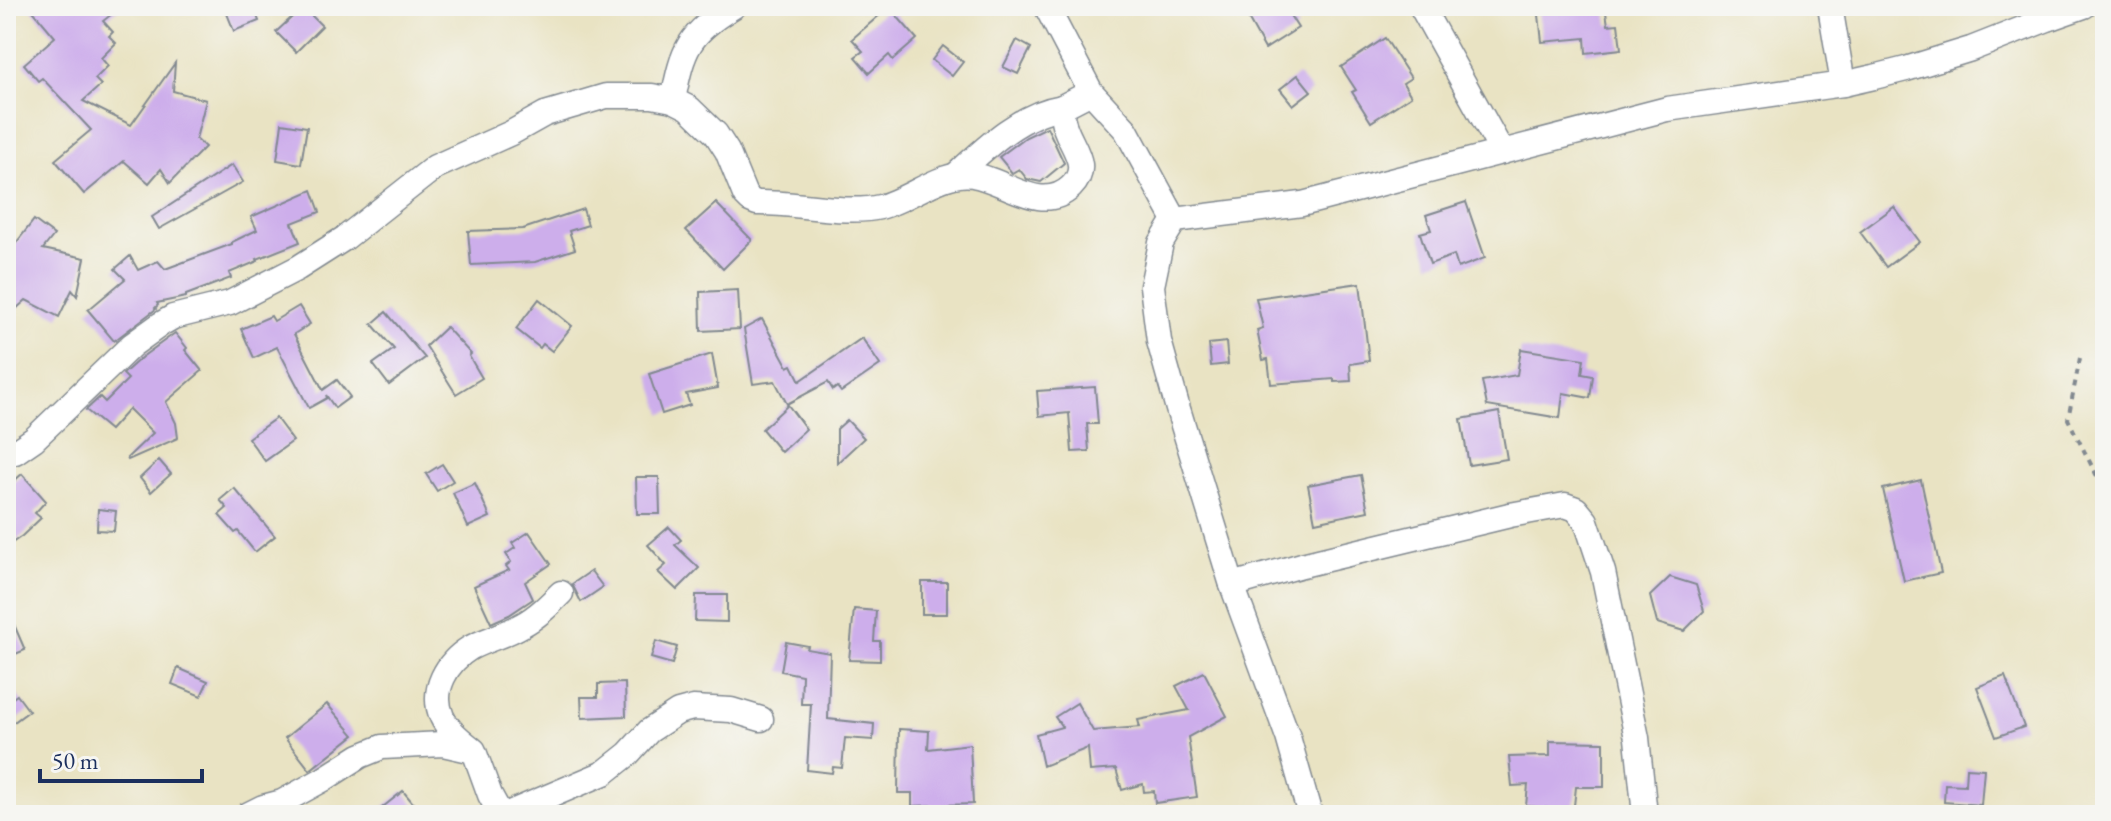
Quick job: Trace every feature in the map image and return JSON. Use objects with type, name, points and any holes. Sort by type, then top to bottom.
[{"type":"street","points":[[673,100],[687,45],[709,23],[734,6]]},
{"type":"street","points":[[1046,6],[1091,92],[1126,130],[1175,220]]},
{"type":"street","points":[[1421,6],[1502,152]]},
{"type":"street","points":[[1830,6],[1843,84]]},
{"type":"street","points":[[1175,220],[1302,204],[1667,109],[1843,84],[1958,53],[2041,12],[2084,6]]},
{"type":"street","points":[[956,175],[1011,129],[1091,92]]},
{"type":"street","points":[[6,453],[15,452],[34,439],[132,345],[161,324],[173,317],[230,303],[298,268],[345,238],[435,167],[545,114],[571,105],[606,96],[652,96],[673,100],[689,108],[716,134],[727,151],[745,195],[757,203],[862,209],[882,207],[956,175],[972,174],[1034,197],[1048,198],[1063,193],[1080,174],[1081,162],[1062,120],[1062,107]]},
{"type":"street","points":[[1175,220],[1161,243],[1152,286],[1159,341],[1232,585],[1288,737],[1310,815]]},
{"type":"street","points":[[1232,585],[1510,515],[1565,505],[1576,509],[1586,521],[1603,572],[1637,738],[1645,815]]},
{"type":"street","points":[[561,593],[541,613],[521,626],[469,649],[450,664],[439,683],[442,717],[455,735],[474,751],[490,795],[503,815],[604,773],[628,754],[649,731],[678,712],[693,708],[731,710],[761,719]]},
{"type":"street","points":[[247,815],[282,802],[360,756],[382,747],[443,744],[474,751]]},
{"type":"path","points":[[2080,358],[2068,419],[2105,492]]},
{"type":"building","points":[[29,6],[122,6],[103,21],[113,32],[109,36],[116,43],[101,58],[108,66],[95,79],[101,85],[83,101],[131,125],[175,63],[173,91],[206,100],[196,139],[205,147],[170,183],[161,169],[149,183],[124,161],[84,194],[55,160],[91,130],[42,78],[38,81],[24,64],[55,37]]},
{"type":"building","points":[[224,6],[253,6],[259,21],[234,31]]},
{"type":"building","points":[[1241,6],[1284,6],[1298,28],[1265,49]]},
{"type":"building","points":[[1538,6],[1605,6],[1608,25],[1618,24],[1621,49],[1586,53],[1585,38],[1542,42]]},
{"type":"building","points":[[303,7],[322,26],[296,52],[276,32]]},
{"type":"building","points":[[889,7],[917,39],[893,60],[889,55],[869,73],[855,57],[863,51],[852,39]]},
{"type":"building","points":[[1385,38],[1411,78],[1403,83],[1411,96],[1371,122],[1341,67]]},
{"type":"building","points":[[1017,40],[1031,48],[1018,74],[1003,67]]},
{"type":"building","points":[[943,46],[963,62],[952,76],[932,60]]},
{"type":"building","points":[[1298,75],[1311,91],[1293,105],[1280,89]]},
{"type":"building","points":[[282,123],[307,127],[301,164],[277,160]]},
{"type":"building","points":[[1047,127],[1064,163],[1041,182],[1027,179],[1019,169],[1012,173],[999,157],[1026,137]]},
{"type":"building","points":[[232,165],[243,182],[159,229],[152,217]]},
{"type":"building","points":[[312,190],[320,212],[292,223],[300,242],[229,273],[231,278],[186,297],[157,303],[156,309],[114,341],[88,310],[125,279],[115,269],[130,256],[138,270],[158,261],[165,269],[232,244],[257,230],[251,217]]},
{"type":"building","points":[[1466,202],[1485,258],[1458,268],[1454,255],[1430,264],[1420,233],[1431,230],[1426,215]]},
{"type":"building","points":[[716,203],[752,240],[723,269],[686,230]]},
{"type":"building","points":[[1894,207],[1920,242],[1886,267],[1860,232]]},
{"type":"building","points":[[583,209],[588,225],[569,231],[575,249],[535,262],[471,265],[468,231],[523,229]]},
{"type":"building","points":[[34,220],[54,235],[43,249],[85,258],[77,296],[72,290],[59,317],[26,300],[6,318],[6,256]]},
{"type":"building","points":[[1360,283],[1369,361],[1350,364],[1351,381],[1334,382],[1334,379],[1271,384],[1268,359],[1263,360],[1257,330],[1263,328],[1256,298]]},
{"type":"building","points":[[738,290],[740,329],[701,331],[700,292]]},
{"type":"building","points":[[539,299],[572,326],[552,351],[543,344],[540,348],[516,329]]},
{"type":"building","points":[[299,306],[310,324],[294,334],[323,390],[337,380],[350,397],[335,408],[326,395],[327,398],[309,408],[277,347],[254,358],[241,329],[271,316],[274,321]]},
{"type":"building","points":[[386,312],[425,358],[389,385],[373,364],[394,349],[372,324]]},
{"type":"building","points":[[762,319],[788,367],[792,365],[800,381],[862,338],[880,365],[841,392],[837,387],[833,390],[828,382],[787,404],[775,381],[753,384],[744,329]]},
{"type":"building","points":[[446,327],[471,354],[469,356],[482,378],[456,394],[426,346]]},
{"type":"building","points":[[175,333],[202,371],[166,402],[176,423],[178,438],[128,460],[153,433],[129,409],[110,430],[86,410],[100,397],[105,402],[128,379],[123,374]]},
{"type":"building","points":[[1226,342],[1228,364],[1211,366],[1209,344]]},
{"type":"building","points":[[1521,349],[1584,359],[1582,374],[1593,376],[1590,398],[1563,393],[1560,418],[1487,406],[1482,381],[1517,375]]},
{"type":"building","points":[[712,354],[718,388],[686,394],[690,405],[662,414],[649,374]]},
{"type":"building","points":[[1095,387],[1098,424],[1087,424],[1089,451],[1072,452],[1069,413],[1039,416],[1037,391]]},
{"type":"building","points":[[788,405],[806,429],[781,452],[762,429]]},
{"type":"building","points":[[1499,412],[1507,459],[1469,465],[1461,419]]},
{"type":"building","points":[[276,418],[293,441],[265,461],[248,438]]},
{"type":"building","points":[[847,420],[864,438],[837,463],[837,429]]},
{"type":"building","points":[[159,460],[171,474],[151,492],[140,478]]},
{"type":"building","points":[[442,464],[453,481],[437,491],[426,474]]},
{"type":"building","points":[[22,474],[46,501],[35,513],[41,518],[6,547],[6,488]]},
{"type":"building","points":[[1361,475],[1368,511],[1315,522],[1308,485]]},
{"type":"building","points":[[636,477],[659,477],[660,514],[637,514]]},
{"type":"building","points":[[1921,480],[1941,573],[1904,581],[1883,489]]},
{"type":"building","points":[[475,483],[490,517],[468,527],[453,493]]},
{"type":"building","points":[[234,488],[275,536],[255,552],[238,531],[235,533],[219,515],[227,508],[220,500]]},
{"type":"building","points":[[98,509],[116,511],[114,531],[97,530]]},
{"type":"building","points":[[669,527],[681,540],[675,545],[699,568],[677,590],[658,572],[666,565],[648,545]]},
{"type":"building","points":[[529,532],[551,564],[525,582],[533,599],[491,623],[474,586],[509,570],[506,566],[511,562],[506,554],[515,548],[512,543]]},
{"type":"building","points":[[591,571],[603,587],[581,602],[572,584]]},
{"type":"building","points":[[1670,577],[1696,585],[1704,611],[1684,631],[1657,623],[1650,596]]},
{"type":"building","points":[[922,582],[947,582],[947,614],[922,614]]},
{"type":"building","points":[[696,595],[727,595],[727,622],[695,621]]},
{"type":"building","points":[[6,606],[25,650],[6,658]]},
{"type":"building","points":[[854,609],[876,611],[874,641],[880,641],[880,661],[849,660]]},
{"type":"building","points":[[656,641],[677,647],[672,664],[651,658]]},
{"type":"building","points":[[786,642],[830,653],[828,719],[874,724],[873,740],[845,738],[842,768],[833,767],[832,773],[807,770],[811,704],[801,704],[802,675],[781,671]]},
{"type":"building","points":[[178,668],[208,681],[201,696],[172,684]]},
{"type":"building","points":[[1204,672],[1227,716],[1188,737],[1197,797],[1155,803],[1154,791],[1144,792],[1143,784],[1122,790],[1116,769],[1090,771],[1088,748],[1043,766],[1036,734],[1062,727],[1055,717],[1077,703],[1093,731],[1140,727],[1138,720],[1189,710],[1176,686]]},
{"type":"building","points":[[2005,676],[2024,727],[1996,737],[1977,687]]},
{"type":"building","points":[[625,683],[626,716],[582,718],[581,697],[598,697],[598,684]]},
{"type":"building","points":[[17,695],[29,711],[14,722],[6,711],[6,703]]},
{"type":"building","points":[[327,704],[354,735],[310,770],[285,738]]},
{"type":"building","points":[[899,729],[929,731],[928,749],[970,744],[973,804],[912,806],[912,793],[898,793]]},
{"type":"building","points":[[1550,741],[1604,742],[1604,787],[1576,787],[1573,815],[1547,815],[1547,808],[1526,806],[1528,785],[1512,786],[1509,757],[1550,756]]},
{"type":"building","points":[[1966,768],[1984,769],[1981,805],[1944,802],[1945,784],[1965,785]]},
{"type":"building","points":[[403,791],[423,815],[373,815]]}]
